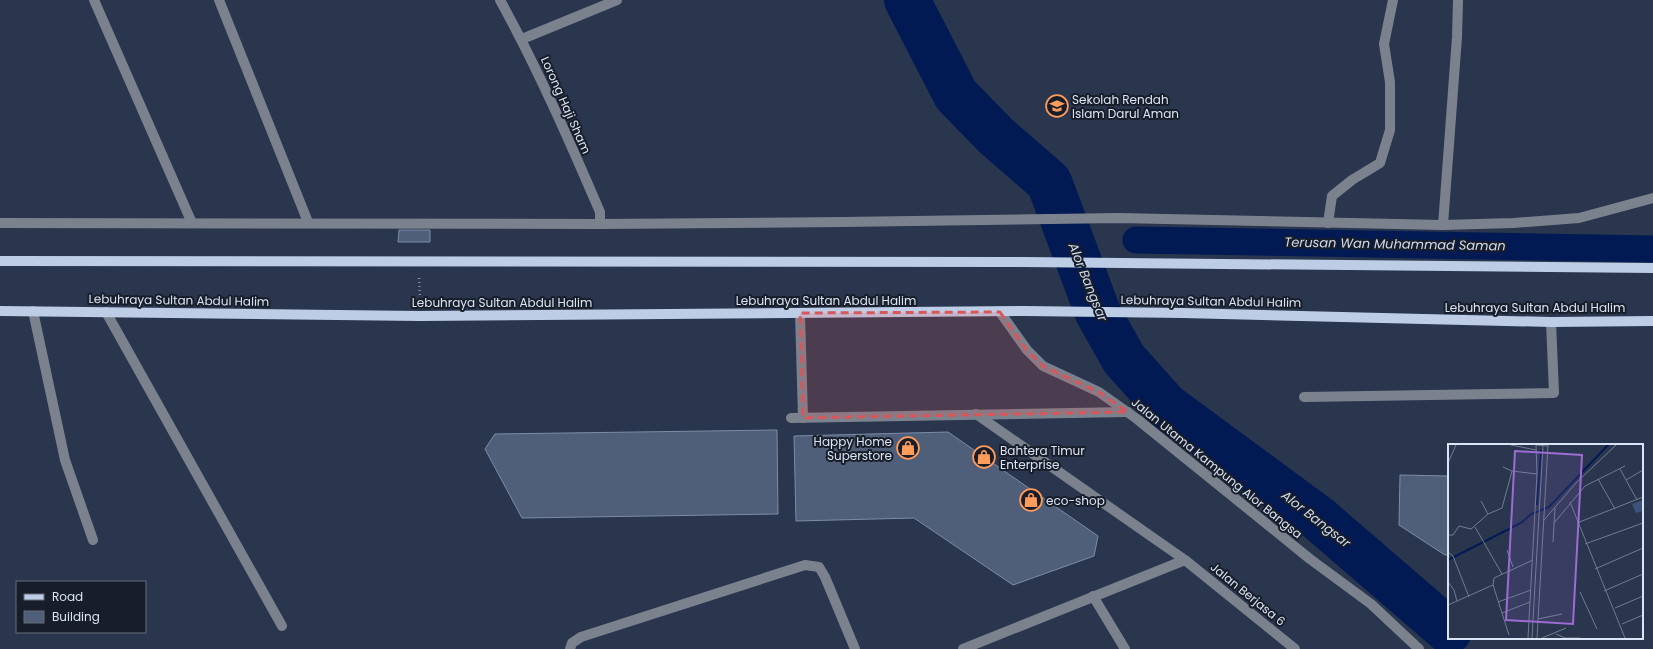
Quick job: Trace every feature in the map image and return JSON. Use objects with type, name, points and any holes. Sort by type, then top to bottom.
[{"type":"main road","points":[[0,261],[1022,262],[1653,268]]},
{"type":"main road","name":"Lebuhraya Sultan Abdul Halim","points":[[0,311],[420,316],[1025,312],[1183,313],[1551,322],[1653,321]]},
{"type":"street","points":[[94,0],[192,223]]},
{"type":"street","points":[[218,0],[308,222]]},
{"type":"street","name":"Lorong Haji Sham","points":[[500,0],[522,39],[551,99],[600,212],[600,224]]},
{"type":"street","points":[[522,39],[617,0]]},
{"type":"street","points":[[1328,223],[1332,196],[1352,180],[1380,162],[1390,130],[1390,82],[1384,44],[1394,0]]},
{"type":"street","points":[[1443,225],[1458,0]]},
{"type":"street","points":[[0,223],[308,222],[600,224],[842,222],[1004,218],[1119,218],[1443,225],[1514,223],[1579,218],[1653,198]]},
{"type":"street","points":[[33,311],[65,460],[93,540]]},
{"type":"street","points":[[106,312],[282,626]]},
{"type":"street","name":"Jalan Utama Kampung Alor Bangsa","points":[[1000,312],[1027,350],[1043,366],[1099,392],[1128,412],[1310,559],[1371,604],[1420,649]]},
{"type":"street","points":[[800,313],[803,418]]},
{"type":"street","points":[[1304,397],[1554,393],[1551,322]]},
{"type":"street","points":[[791,418],[1128,412]]},
{"type":"street","name":"Jalan Berjasa 6","points":[[976,414],[1186,560],[1295,649]]},
{"type":"street","points":[[963,649],[985,645],[1093,596],[1186,560]]},
{"type":"street","points":[[570,649],[572,643],[581,637],[805,565],[819,567],[825,577],[855,649]]},
{"type":"street","points":[[1093,596],[1125,649]]},
{"type":"path","points":[[419,262],[420,316]]},
{"type":"highlighted area","points":[[1000,312],[1027,350],[1043,366],[1099,392],[1128,412],[803,418],[800,313]]},
{"type":"building","points":[[399,230],[430,230],[430,242],[398,242]]},
{"type":"building","points":[[777,430],[778,514],[522,518],[485,449],[495,434]]},
{"type":"building","points":[[948,432],[1098,536],[1094,556],[1013,585],[914,518],[796,521],[794,436]]},
{"type":"building","points":[[1400,475],[1448,476],[1448,555],[1445,555],[1399,525]]},
{"type":"waterway","name":"Alor Bangsar","points":[[907,0],[956,95],[996,136],[1049,182],[1098,313],[1124,359],[1166,406],[1318,518],[1448,630]]},
{"type":"waterway","name":"Terusan Wan Muhammad Saman","points":[[1136,240],[1653,249]]},
{"type":"place","name":"Sekolah Rendah Islam Darul Aman","points":[[1057,106]]},
{"type":"place","name":"Happy Home Superstore","points":[[908,448]]},
{"type":"place","name":"Bahtera Timur Enterprise","points":[[984,457]]},
{"type":"place","name":"eco-shop","points":[[1031,500]]}]
